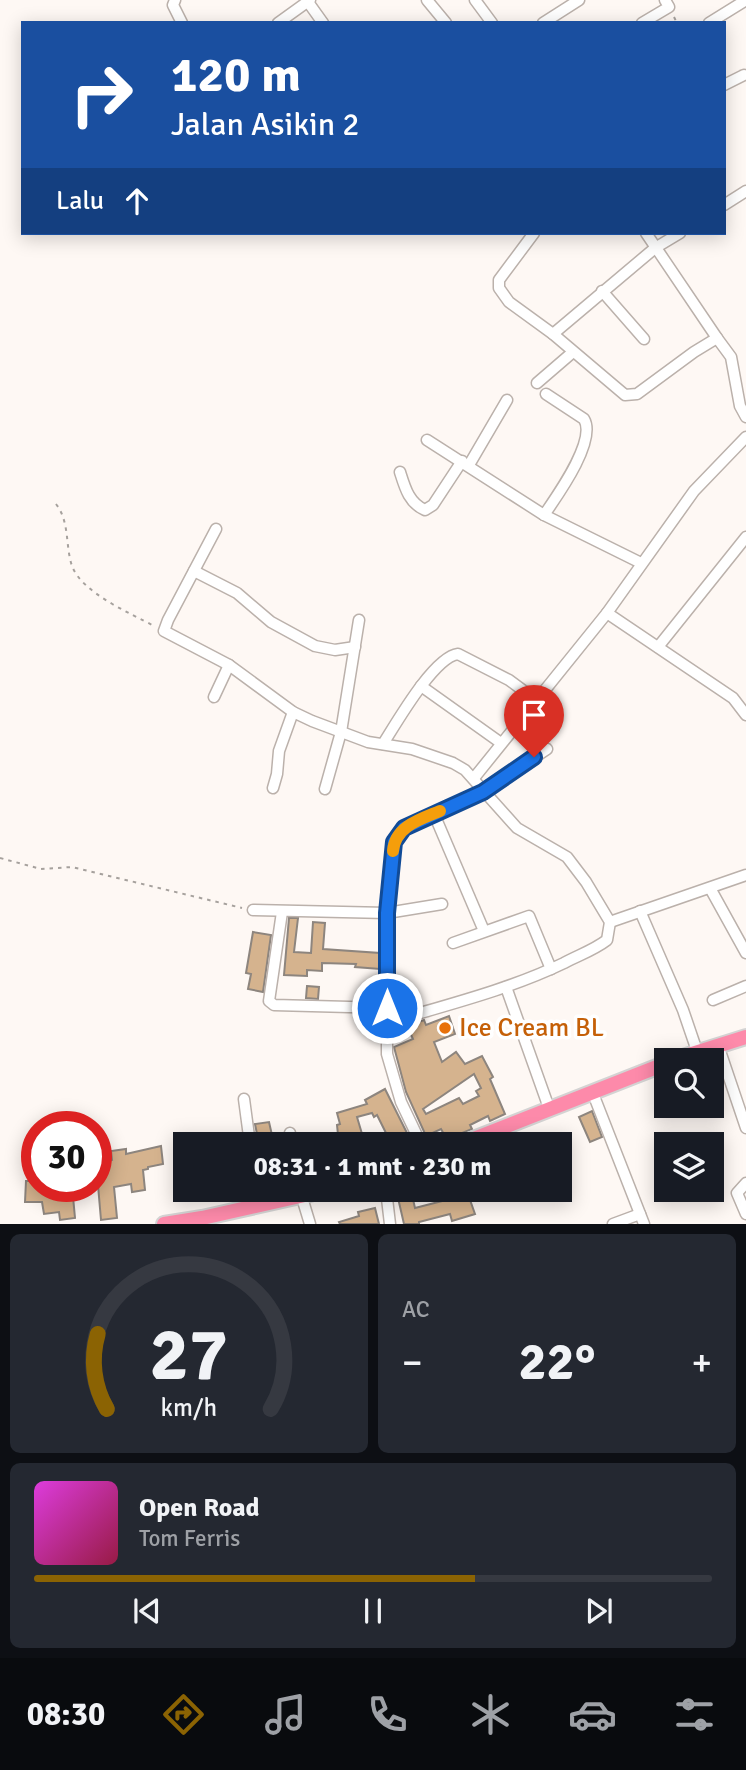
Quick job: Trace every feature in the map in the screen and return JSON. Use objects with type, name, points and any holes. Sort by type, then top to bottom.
[{"type":"highway","points":[[708,1048],[746,1037]]},
{"type":"highway","points":[[490,1132],[654,1068]]},
{"type":"highway","points":[[164,1224],[201,1221],[247,1202]]},
{"type":"street","points":[[427,0],[444,21]]},
{"type":"street","points":[[475,0],[491,21]]},
{"type":"street","points":[[546,21],[579,0]]},
{"type":"street","points":[[645,21],[669,7],[665,0]]},
{"type":"street","points":[[281,21],[309,1],[322,21]]},
{"type":"street","points":[[171,2],[181,21]]},
{"type":"street","points":[[712,21],[744,2]]},
{"type":"street","points":[[726,84],[744,75]]},
{"type":"street","points":[[726,204],[746,191]]},
{"type":"street","points":[[533,235],[499,280],[499,288],[509,302],[553,334],[625,395],[637,394],[694,352],[718,338]]},
{"type":"street","points":[[647,235],[731,357],[746,417]]},
{"type":"street","points":[[553,334],[655,248],[677,235]]},
{"type":"street","points":[[602,291],[644,339]]},
{"type":"street","points":[[537,383],[573,352]]},
{"type":"street","points":[[544,515],[572,473],[581,453],[587,425],[584,419],[546,394]]},
{"type":"street","points":[[400,472],[406,492],[418,507],[425,510],[433,505],[507,400]]},
{"type":"street","points":[[474,778],[607,612],[694,491],[746,437]]},
{"type":"street","points":[[427,440],[544,515],[641,563]]},
{"type":"street","points":[[216,529],[164,631],[229,665],[293,712],[368,742],[412,749],[453,763],[474,778],[483,792],[517,828],[567,857],[610,922],[607,940],[551,969],[506,988],[386,1023]]},
{"type":"street","points":[[658,647],[746,537]]},
{"type":"street","points":[[194,571],[237,593],[271,622],[315,646],[335,650],[355,647]]},
{"type":"street","points":[[607,612],[733,698],[746,715]]},
{"type":"street","points":[[325,789],[341,732],[359,620]]},
{"type":"street","points":[[383,744],[421,686],[444,659],[457,654],[509,680],[536,700]]},
{"type":"street","points":[[214,697],[229,665]]},
{"type":"street","points":[[421,686],[501,743]]},
{"type":"street","points":[[273,788],[279,751],[293,712]]},
{"type":"street","points":[[415,1132],[401,1102],[387,1054],[387,913],[394,842],[404,828],[483,792],[547,748]]},
{"type":"street","points":[[434,814],[484,931]]},
{"type":"street","points":[[610,922],[746,876]]},
{"type":"street","points":[[710,888],[746,953]]},
{"type":"street","points":[[253,911],[387,913],[442,904]]},
{"type":"street","points":[[640,911],[683,1010],[696,1048]]},
{"type":"street","points":[[282,912],[269,1001],[274,1005],[387,1008]]},
{"type":"street","points":[[453,943],[529,916],[551,969]]},
{"type":"street","points":[[713,1000],[746,986]]},
{"type":"street","points":[[506,988],[549,1108]]},
{"type":"street","points":[[718,1045],[746,1128]]},
{"type":"street","points":[[593,1091],[642,1219],[613,1224]]},
{"type":"street","points":[[244,1099],[248,1132]]},
{"type":"street","points":[[746,1183],[737,1193],[746,1214]]},
{"type":"street","points":[[303,1202],[310,1224]]},
{"type":"street","points":[[387,1202],[390,1224]]},
{"type":"path","points":[[56,504],[65,519],[73,567],[83,580],[91,589],[114,604],[164,631]]},
{"type":"path","points":[[0,858],[41,869],[72,867],[253,911]]},
{"type":"building","points":[[289,918],[298,918],[294,952],[311,953],[313,922],[325,923],[323,949],[380,953],[380,969],[355,967],[356,964],[322,963],[322,971],[307,970],[307,976],[284,975]]},
{"type":"building","points":[[253,932],[271,935],[263,992],[248,989],[251,974],[246,973]]},
{"type":"building","points":[[307,986],[319,987],[318,999],[306,998]]},
{"type":"building","points":[[449,1016],[455,1034],[434,1042],[442,1062],[456,1052],[465,1064],[482,1056],[493,1077],[490,1079],[505,1114],[490,1121],[488,1116],[470,1125],[472,1129],[464,1132],[443,1132],[441,1129],[424,1132],[406,1092],[394,1047],[413,1039],[407,1026],[424,1020],[426,1025]],"holes":[[[474,1074],[481,1088],[476,1091],[479,1096],[463,1104],[459,1098],[426,1114],[423,1109]]]},
{"type":"building","points":[[385,1089],[406,1132],[386,1132],[377,1115],[374,1117],[372,1113],[357,1117],[361,1132],[338,1132],[337,1125],[340,1124],[337,1113],[367,1104],[365,1100]]},
{"type":"building","points":[[592,1111],[602,1137],[590,1142],[579,1117]]},
{"type":"building","points":[[269,1122],[271,1132],[257,1132],[255,1124]]},
{"type":"building","points":[[161,1146],[163,1164],[143,1170],[145,1190],[132,1192],[131,1184],[114,1187],[117,1218],[101,1220],[99,1202],[112,1202],[112,1151],[126,1149],[126,1154]]},
{"type":"building","points":[[42,1202],[74,1202],[75,1218],[60,1220],[59,1212],[44,1214]]},
{"type":"building","points":[[399,1202],[414,1202],[415,1208],[438,1202],[471,1202],[475,1214],[452,1221],[450,1214],[419,1224],[404,1224]]},
{"type":"building","points":[[375,1208],[379,1224],[339,1222],[359,1216],[358,1212]]},
{"type":"slow traffic","points":[[393,851],[397,835],[404,828],[440,811]]},
{"type":"place","name":"Ice Cream BL","points":[[445,1028]]},
{"type":"route","points":[[387,1008],[387,913],[397,835],[404,828],[483,792],[534,757]]}]
